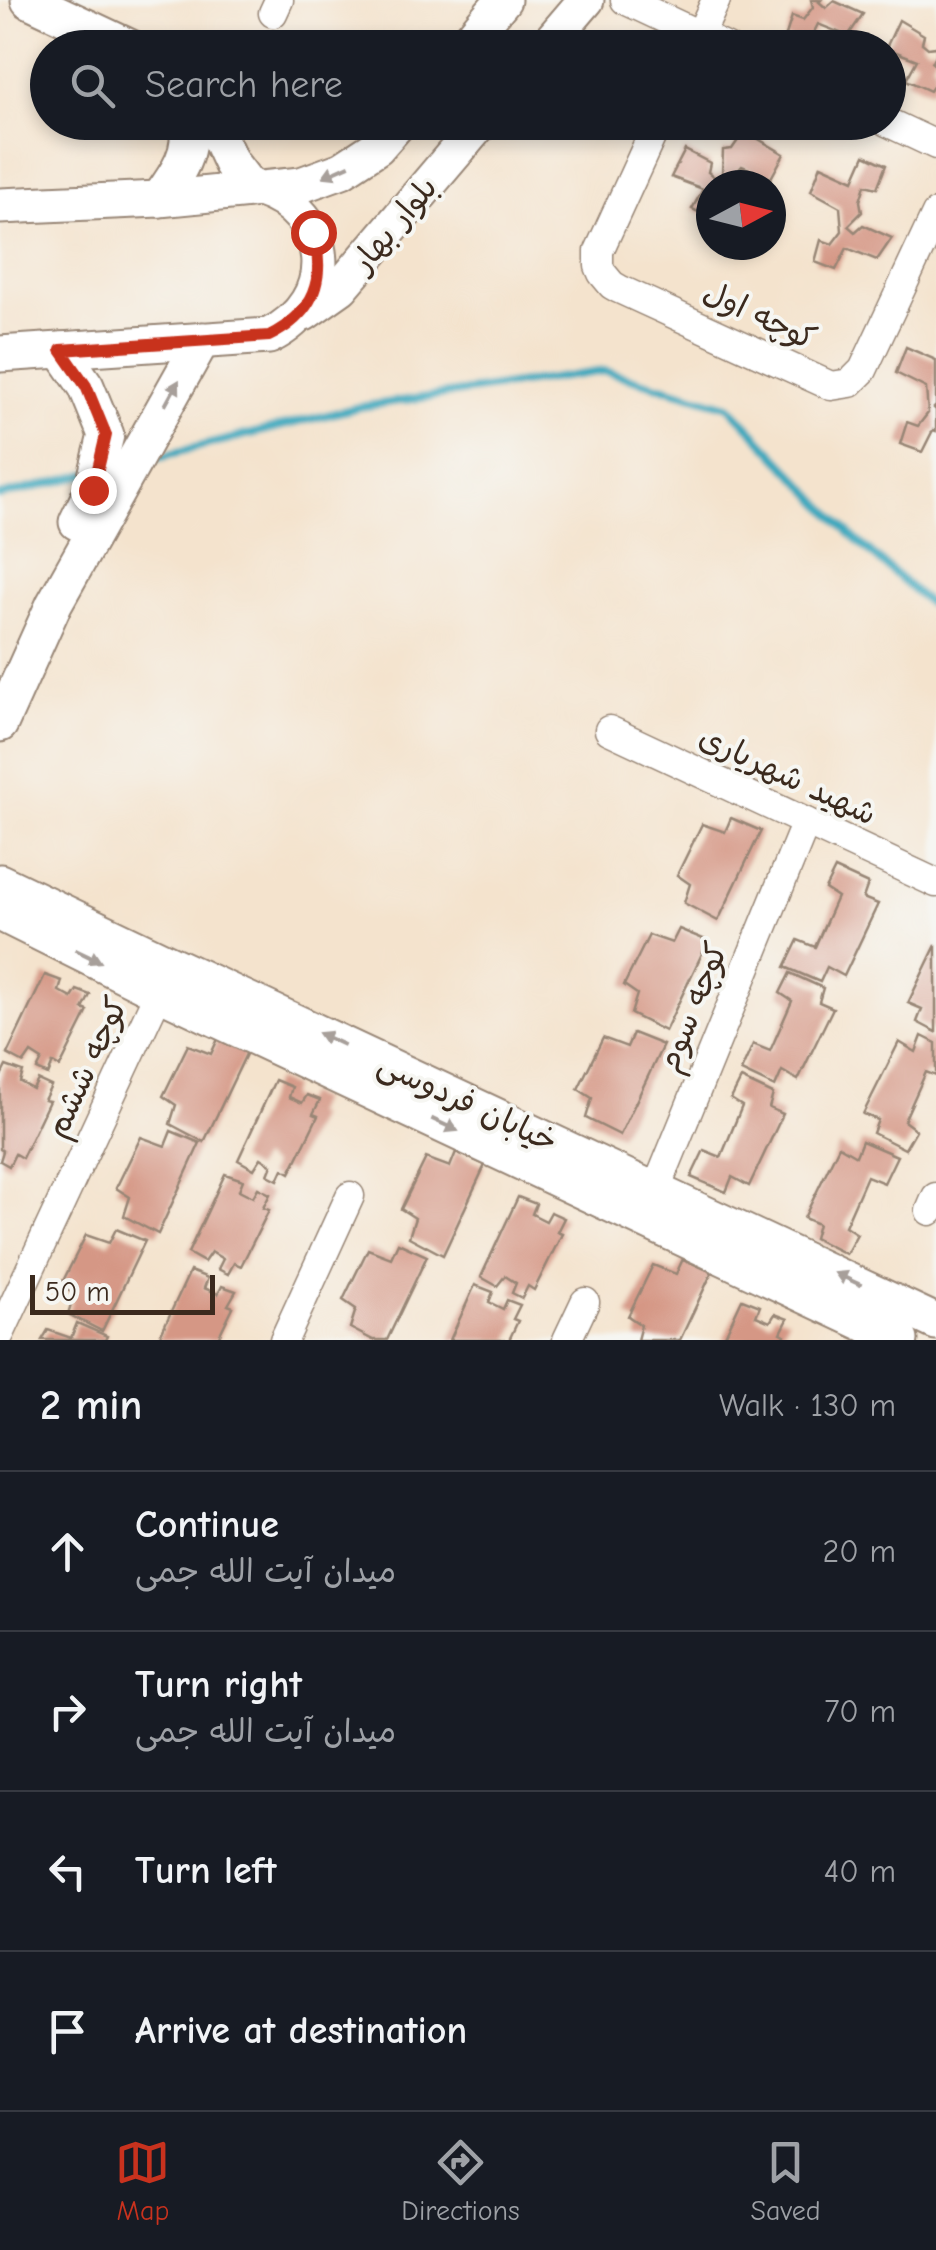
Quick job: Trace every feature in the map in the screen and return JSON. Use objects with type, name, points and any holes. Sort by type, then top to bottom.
[{"type":"street","points":[[29,0],[93,30]]},
{"type":"street","points":[[477,30],[503,0]]},
{"type":"street","points":[[560,30],[586,0]]},
{"type":"street","points":[[625,0],[678,30]]},
{"type":"street","points":[[702,30],[716,0]]},
{"type":"street","points":[[906,131],[936,145]]},
{"type":"street","points":[[159,199],[180,170],[187,140]]},
{"type":"street","points":[[220,140],[231,163],[255,189],[276,194],[291,204],[313,232],[320,268],[309,302],[298,316]]},
{"type":"street","name":"بلوار بهار","points":[[0,206],[159,199],[301,184],[342,170],[384,140]]},
{"type":"street","name":"بلوار بهار","points":[[0,354],[269,336],[340,288],[466,140]]},
{"type":"street","name":"کوچه اول","points":[[650,140],[601,243],[599,266],[606,280],[824,384],[843,386],[860,375],[936,214]]},
{"type":"street","points":[[0,681],[106,475],[143,446],[202,340]]},
{"type":"street","points":[[0,724],[106,475],[106,435],[86,386],[61,350]]},
{"type":"street","name":"شهید شهریاری","points":[[610,730],[936,883]]},
{"type":"street","name":"کوچه سوم","points":[[649,1204],[806,822]]},
{"type":"street","name":"خیابان فردوسی","points":[[0,882],[205,980],[649,1204],[900,1340]]},
{"type":"street","name":"خیابان فردوسی","points":[[0,914],[160,992],[649,1204],[936,1322]]},
{"type":"street","name":"کوچه ششم","points":[[0,1334],[160,992]]},
{"type":"street","points":[[284,1340],[350,1196]]},
{"type":"street","points":[[567,1340],[584,1302]]},
{"type":"building","points":[[811,0],[821,0],[826,8],[834,1],[863,14],[852,30],[833,30],[818,24],[815,30],[788,30],[792,16],[803,20],[813,7]]},
{"type":"building","points":[[899,20],[924,35],[922,43],[928,48],[936,47],[932,63],[936,66],[936,82],[930,91],[906,80],[917,60],[906,56],[906,30],[894,30]]},
{"type":"building","points":[[738,140],[760,140],[784,154],[775,170],[742,166],[738,170],[722,170],[723,150],[732,149]]},
{"type":"building","points":[[685,150],[710,163],[708,170],[696,170],[696,186],[671,177]]},
{"type":"building","points":[[865,155],[886,165],[877,188],[865,185],[860,201],[862,212],[848,226],[855,232],[863,225],[892,238],[877,260],[847,248],[836,270],[815,262],[821,240],[832,244],[842,231],[840,207],[811,191],[821,165],[854,180]]},
{"type":"building","points":[[906,347],[936,360],[936,431],[933,430],[922,452],[900,444],[907,422],[918,426],[928,413],[926,388],[896,373]]},
{"type":"building","points":[[731,818],[761,831],[718,921],[684,903],[690,884],[677,875],[702,824],[725,832]]},
{"type":"building","points":[[835,869],[868,884],[863,898],[878,904],[844,976],[827,967],[820,982],[785,967],[798,940],[815,947],[837,897],[825,889]]},
{"type":"building","points":[[679,929],[708,941],[665,1031],[631,1014],[637,994],[624,985],[649,935],[672,943]]},
{"type":"building","points":[[936,945],[936,1032],[917,1022],[922,1009],[908,1003]]},
{"type":"building","points":[[790,973],[823,988],[819,1002],[833,1008],[798,1080],[782,1071],[775,1087],[741,1071],[753,1044],[770,1051],[792,1001],[780,993]]},
{"type":"building","points":[[45,975],[62,981],[59,991],[72,998],[77,990],[90,995],[83,1009],[88,1011],[60,1067],[53,1063],[48,1075],[37,1070],[42,1060],[31,1053],[24,1063],[7,1054]]},
{"type":"building","points":[[633,1033],[663,1045],[620,1135],[586,1118],[592,1098],[578,1089],[603,1038],[627,1047]]},
{"type":"building","points":[[922,1036],[936,1043],[936,1076],[926,1072],[904,1121],[916,1130],[905,1149],[873,1133],[878,1120],[863,1114],[899,1042],[916,1052]]},
{"type":"building","points":[[218,1039],[247,1052],[204,1142],[170,1124],[176,1105],[163,1096],[188,1045],[211,1054]]},
{"type":"building","points":[[6,1066],[23,1072],[20,1082],[33,1089],[38,1080],[51,1086],[44,1100],[49,1101],[22,1158],[15,1154],[9,1166],[0,1161],[0,1078]]},
{"type":"building","points":[[741,1079],[773,1094],[769,1108],[783,1114],[749,1186],[732,1177],[726,1192],[691,1177],[704,1150],[721,1157],[742,1106],[731,1099]]},
{"type":"building","points":[[275,1080],[292,1087],[289,1097],[302,1103],[307,1095],[320,1100],[313,1114],[318,1116],[290,1173],[283,1169],[278,1180],[268,1175],[272,1165],[261,1158],[254,1169],[238,1160]]},
{"type":"building","points":[[171,1131],[200,1143],[158,1234],[124,1216],[130,1197],[116,1188],[141,1137],[165,1146]]},
{"type":"building","points":[[862,1141],[897,1156],[884,1183],[867,1176],[845,1226],[857,1234],[846,1254],[814,1238],[818,1224],[804,1218],[839,1146],[856,1156]]},
{"type":"building","points":[[456,1152],[485,1165],[443,1255],[409,1237],[415,1218],[401,1209],[426,1158],[450,1167]]},
{"type":"building","points":[[225,1174],[243,1180],[239,1190],[253,1197],[258,1188],[270,1194],[263,1208],[269,1210],[241,1266],[234,1263],[228,1274],[218,1269],[223,1259],[211,1252],[204,1262],[188,1253]]},
{"type":"building","points":[[518,1197],[536,1204],[532,1214],[546,1221],[551,1212],[564,1218],[557,1232],[562,1234],[534,1290],[528,1286],[522,1298],[512,1293],[516,1283],[505,1276],[497,1286],[481,1277]]},
{"type":"building","points":[[116,1229],[145,1241],[102,1331],[68,1314],[74,1294],[61,1285],[86,1235],[109,1243]]},
{"type":"building","points":[[398,1243],[427,1256],[387,1340],[373,1340],[350,1328],[356,1309],[343,1300],[368,1249],[391,1258]]},
{"type":"building","points":[[683,1259],[712,1272],[680,1340],[637,1340],[641,1325],[628,1316],[653,1265],[676,1274]]},
{"type":"building","points":[[190,1271],[208,1278],[204,1288],[218,1294],[222,1286],[236,1291],[228,1305],[233,1307],[217,1340],[158,1340]]},
{"type":"building","points":[[475,1285],[493,1292],[489,1302],[503,1309],[507,1300],[520,1305],[509,1340],[450,1340]]},
{"type":"building","points":[[742,1299],[760,1306],[756,1316],[770,1322],[775,1314],[788,1319],[781,1333],[785,1335],[783,1340],[723,1340]]},
{"type":"building","points":[[77,1323],[107,1336],[105,1340],[42,1340],[48,1330],[71,1338]]},
{"type":"waterway","points":[[150,459],[359,407],[605,371],[729,406],[854,538],[936,610]]},
{"type":"waterway","points":[[0,496],[88,474]]},
{"type":"route","points":[[93,490],[106,435],[86,386],[61,350],[269,336],[285,328],[309,302],[320,268],[313,232]]}]
